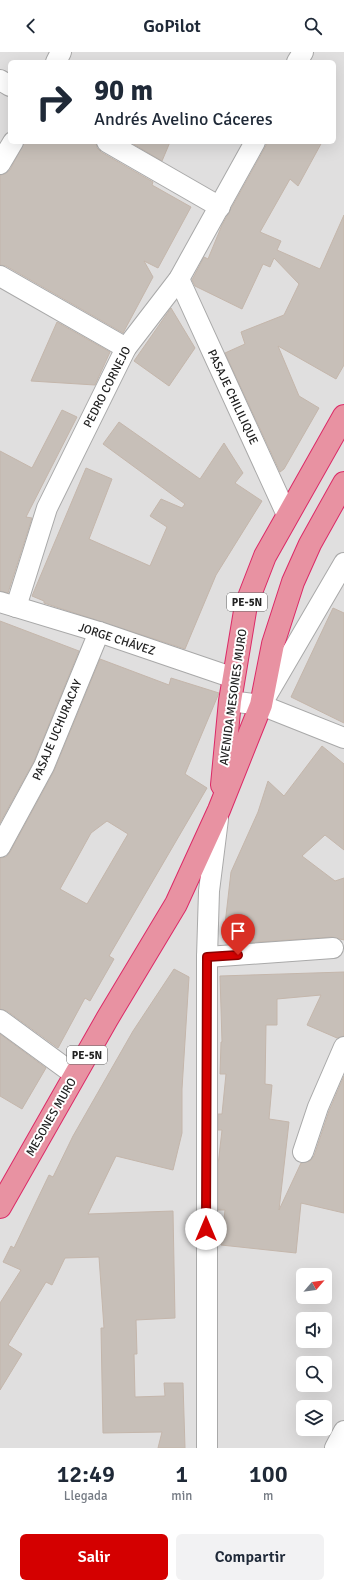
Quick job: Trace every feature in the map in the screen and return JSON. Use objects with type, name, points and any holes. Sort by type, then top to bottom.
[{"type":"highway","name":"AVENIDA MESONES MURO","points":[[219,810],[230,701],[246,605],[265,556],[344,416]]},
{"type":"highway","name":"PE-5N","points":[[219,810],[261,705],[274,644],[293,582],[310,544],[344,484]]},
{"type":"highway","name":"MESONES MURO","points":[[0,1206],[176,904],[219,810]]},
{"type":"street","points":[[0,164],[12,144]]},
{"type":"street","points":[[110,144],[220,207]]},
{"type":"street","name":"PEDRO CORNEJO","points":[[8,605],[47,508],[126,348],[179,279],[220,207],[253,144]]},
{"type":"street","points":[[0,276],[126,348]]},
{"type":"street","name":"PASAJE CHILILIQUE","points":[[179,279],[288,515]]},
{"type":"street","points":[[261,705],[344,563]]},
{"type":"street","name":"JORGE CHÁVEZ","points":[[8,605],[99,632],[234,678]]},
{"type":"street","name":"PASAJE UCHURACAY","points":[[0,847],[44,766],[99,632]]},
{"type":"street","points":[[230,701],[261,705],[344,738]]},
{"type":"street","points":[[207,1448],[207,957],[209,891],[219,810]]},
{"type":"street","points":[[207,957],[333,948]]},
{"type":"street","points":[[0,1020],[75,1075]]},
{"type":"street","points":[[303,1152],[318,1107],[344,1047]]},
{"type":"street","points":[[335,1448],[344,1431]]},
{"type":"shaded area","points":[[0,52],[344,52],[344,1448],[0,1448]]},
{"type":"building","points":[[23,144],[96,144],[97,148],[101,152],[153,182],[152,185],[191,207],[158,268],[144,261],[153,277],[123,333],[6,266],[0,265],[0,175],[5,174],[10,170]]},
{"type":"building","points":[[133,144],[169,144],[162,161]]},
{"type":"building","points":[[267,144],[321,144],[298,186],[290,179],[260,232],[281,241],[277,250],[320,269],[344,215],[344,365],[336,379],[278,346],[299,396],[319,408],[284,469],[280,472],[225,353],[245,344],[241,332],[284,315],[299,284],[274,258],[270,267],[263,264],[242,309],[195,286],[192,280],[204,257],[208,259],[222,225]]},
{"type":"building","points":[[171,308],[195,348],[169,386],[134,361]]},
{"type":"building","points":[[57,322],[110,352],[95,385],[31,381]]},
{"type":"building","points":[[62,410],[77,417],[26,517],[32,518],[8,593],[0,591],[0,451],[32,468]]},
{"type":"building","points":[[119,422],[200,479],[224,443],[243,473],[235,483],[262,501],[216,575],[185,649],[44,603],[44,601],[32,596],[86,468],[112,479],[89,539],[150,566],[167,527],[150,516],[161,499],[182,508],[185,504],[103,444]]},
{"type":"building","points":[[333,608],[344,613],[344,723],[291,697]]},
{"type":"building","points":[[0,621],[79,651],[34,761],[0,823]]},
{"type":"building","points":[[100,659],[169,685],[171,678],[219,693],[185,774],[207,788],[109,956],[114,959],[90,1001],[85,998],[58,1048],[7,1011],[0,1009],[0,858],[6,857],[10,852],[54,771]],"holes":[[[107,821],[128,834],[87,904],[60,889],[91,833]]]},
{"type":"building","points":[[322,746],[344,764],[344,850],[325,835],[302,856],[335,881],[344,878],[344,940],[332,937],[246,943],[247,935],[224,933],[231,872],[258,812],[268,781],[284,796]]},
{"type":"building","points":[[174,969],[189,977],[182,1089],[182,1133],[173,1170],[116,1156],[88,1214],[173,1211],[175,1318],[136,1320],[137,1354],[134,1354],[135,1397],[165,1396],[164,1383],[183,1383],[185,1448],[158,1448],[162,1432],[103,1433],[101,1328],[104,1328],[99,1257],[65,1258],[52,1285],[46,1282],[8,1345],[22,1354],[0,1390],[0,1303],[21,1270],[3,1262],[11,1246],[14,1248],[49,1175],[53,1177],[73,1136],[133,1031]]},
{"type":"building","points":[[344,972],[344,1036],[337,1038],[307,1025],[321,995],[277,999],[277,1025],[266,1025],[265,1084],[272,1085],[269,1119],[289,1122],[279,1210],[301,1163],[310,1161],[314,1156],[329,1111],[344,1076],[344,1213],[301,1203],[296,1253],[221,1245],[225,1210],[218,1210],[218,1165],[222,1130],[218,1130],[218,1114],[222,1114],[226,1074],[220,1074],[222,1042],[220,976]]},
{"type":"building","points":[[0,1034],[46,1068],[22,1109],[0,1096]]},
{"type":"route","points":[[206,1229],[207,957],[238,955]]}]
